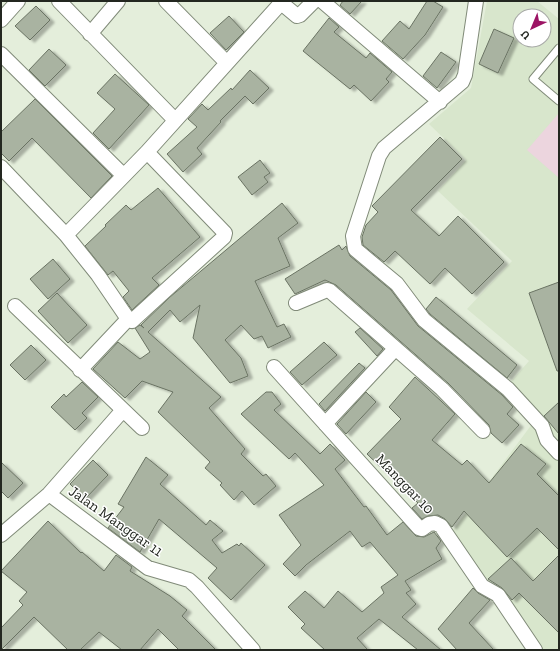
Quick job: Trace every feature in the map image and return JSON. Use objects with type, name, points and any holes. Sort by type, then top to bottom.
[{"type":"street","points":[[1,20],[18,1]]},
{"type":"street","points":[[59,1],[174,119]]},
{"type":"street","points":[[90,34],[118,1]]},
{"type":"street","points":[[166,1],[226,62]]},
{"type":"street","points":[[66,235],[147,152],[174,119],[280,2],[297,16],[300,15],[314,1]]},
{"type":"street","points":[[322,1],[440,102]]},
{"type":"street","points":[[476,1],[465,75],[462,82],[384,148],[379,156],[353,236],[353,244],[355,249],[397,284],[424,320],[508,389],[542,426],[547,440],[559,453]]},
{"type":"street","points":[[1,54],[124,175]]},
{"type":"street","points":[[1,167],[66,235],[98,275],[128,319],[132,321],[224,237],[225,233],[147,152]]},
{"type":"street","points":[[296,303],[327,290],[444,391],[482,431]]},
{"type":"street","points":[[15,306],[142,428]]},
{"type":"street","points":[[80,370],[128,319]]},
{"type":"street","points":[[325,424],[395,349]]},
{"type":"street","name":"Manggar 10","points":[[274,368],[419,528],[422,529],[435,522],[441,526],[482,586],[498,595],[535,650]]},
{"type":"street","points":[[1,535],[49,494],[123,410]]},
{"type":"street","name":"Jalan Manggar 11","points":[[49,494],[148,568],[189,580],[253,650]]},
{"type":"lane","points":[[559,48],[533,79],[559,101]]},
{"type":"shaded area","points":[[487,1],[537,1],[546,8],[512,8],[512,48],[552,48],[552,13],[559,19],[559,650],[537,650],[450,534],[538,416],[508,385],[529,361],[467,309],[512,261],[438,191],[466,160],[429,124],[471,88]]},
{"type":"shaded area","points":[[559,113],[559,178],[527,150]]},
{"type":"building","points":[[343,1],[362,1],[350,14],[340,5]]},
{"type":"building","points":[[427,1],[433,1],[443,7],[425,35],[403,59],[382,41],[400,21],[409,29]]},
{"type":"building","points":[[36,6],[50,20],[30,40],[15,26]]},
{"type":"building","points":[[229,16],[244,32],[226,50],[210,33]]},
{"type":"building","points":[[329,18],[339,27],[334,32],[366,58],[370,53],[392,72],[386,79],[389,82],[371,101],[354,85],[350,89],[303,51]]},
{"type":"building","points":[[494,29],[512,37],[512,42],[498,73],[479,64]]},
{"type":"building","points":[[49,49],[66,65],[45,86],[29,70]]},
{"type":"building","points":[[441,52],[456,62],[437,88],[423,76]]},
{"type":"building","points":[[250,70],[269,88],[253,104],[245,96],[220,121],[221,122],[197,148],[202,154],[183,172],[167,154],[197,127],[188,119],[202,104],[208,110],[231,88],[232,90]]},
{"type":"building","points":[[115,74],[149,105],[109,149],[93,133],[115,109],[97,93]]},
{"type":"building","points":[[35,99],[112,176],[91,198],[32,138],[9,161],[1,153],[1,132]]},
{"type":"building","points":[[440,137],[462,159],[411,210],[439,236],[458,216],[504,262],[472,294],[445,268],[430,284],[395,251],[384,262],[363,245],[362,237],[366,225],[378,212],[372,206]]},
{"type":"building","points":[[260,160],[270,173],[264,177],[268,182],[252,195],[238,177]]},
{"type":"building","points":[[158,188],[200,237],[152,278],[159,285],[132,310],[123,297],[129,291],[113,271],[108,275],[85,246],[126,205],[131,210]]},
{"type":"building","points":[[282,203],[298,223],[278,238],[290,266],[255,281],[277,327],[284,324],[291,337],[268,348],[262,336],[254,339],[241,325],[225,340],[241,358],[248,376],[230,383],[193,338],[200,305],[180,322],[170,310],[148,332],[221,397],[209,408],[245,449],[241,454],[263,476],[266,474],[276,486],[254,505],[242,491],[234,500],[220,485],[222,483],[205,468],[210,462],[158,412],[173,392],[142,381],[125,398],[93,369],[118,342],[140,359],[150,352],[135,328],[140,325],[144,328],[141,325],[170,297]]},
{"type":"building","points":[[339,245],[342,250],[346,246],[350,256],[391,290],[418,326],[502,395],[513,407],[507,414],[519,425],[502,443],[491,433],[489,425],[448,383],[336,285],[325,280],[295,294],[285,279]]},
{"type":"building","points":[[53,259],[70,279],[48,299],[30,279]]},
{"type":"building","points":[[559,282],[559,371],[557,371],[529,293]]},
{"type":"building","points":[[57,293],[87,325],[68,343],[38,311]]},
{"type":"building","points":[[436,297],[517,365],[507,378],[430,314],[426,309]]},
{"type":"building","points":[[360,328],[383,349],[377,356],[355,332]]},
{"type":"building","points":[[324,342],[337,355],[302,385],[290,372]]},
{"type":"building","points":[[31,345],[46,360],[25,380],[10,365]]},
{"type":"building","points":[[359,363],[365,368],[325,411],[319,404]]},
{"type":"building","points":[[415,377],[455,414],[432,440],[462,465],[467,460],[489,483],[521,444],[546,464],[537,474],[559,496],[559,550],[537,528],[507,557],[464,511],[452,527],[445,519],[438,515],[428,516],[422,519],[412,508],[418,503],[367,454],[401,419],[389,407]]},
{"type":"building","points":[[82,382],[98,397],[82,413],[87,418],[75,430],[51,407],[64,394],[66,397]]},
{"type":"building","points":[[266,392],[272,392],[281,404],[274,410],[320,454],[330,444],[345,460],[335,469],[364,507],[366,506],[387,535],[403,522],[416,536],[424,537],[434,532],[441,541],[436,548],[442,559],[405,581],[411,590],[406,593],[416,604],[402,617],[441,650],[418,650],[379,619],[357,638],[368,650],[325,650],[301,628],[305,624],[288,607],[305,591],[324,608],[338,591],[362,612],[384,593],[381,587],[398,575],[370,542],[362,547],[350,531],[306,565],[295,576],[283,564],[301,545],[279,515],[324,485],[295,453],[289,459],[241,414]]},
{"type":"building","points":[[366,392],[376,402],[346,434],[337,424]]},
{"type":"building","points":[[559,402],[559,434],[544,416]]},
{"type":"building","points":[[146,457],[168,475],[160,484],[206,525],[210,520],[223,531],[212,540],[222,553],[237,544],[239,546],[241,543],[265,565],[231,600],[208,578],[217,568],[159,519],[140,552],[108,528],[124,507],[118,504]]},
{"type":"building","points":[[93,460],[108,475],[85,499],[70,484]]},
{"type":"building","points":[[1,462],[23,483],[8,498],[1,491]]},
{"type":"building","points":[[48,521],[81,553],[82,552],[104,571],[116,555],[132,567],[130,571],[170,596],[187,610],[182,616],[216,650],[179,650],[158,629],[140,650],[122,650],[99,632],[80,650],[68,650],[34,617],[1,650],[1,628],[23,605],[19,601],[27,592],[1,571]]},
{"type":"building","points":[[559,555],[559,633],[519,593],[512,600],[502,588],[488,579],[511,558],[533,581]]},
{"type":"building","points":[[473,588],[478,593],[490,600],[469,623],[494,650],[457,650],[438,629]]}]
